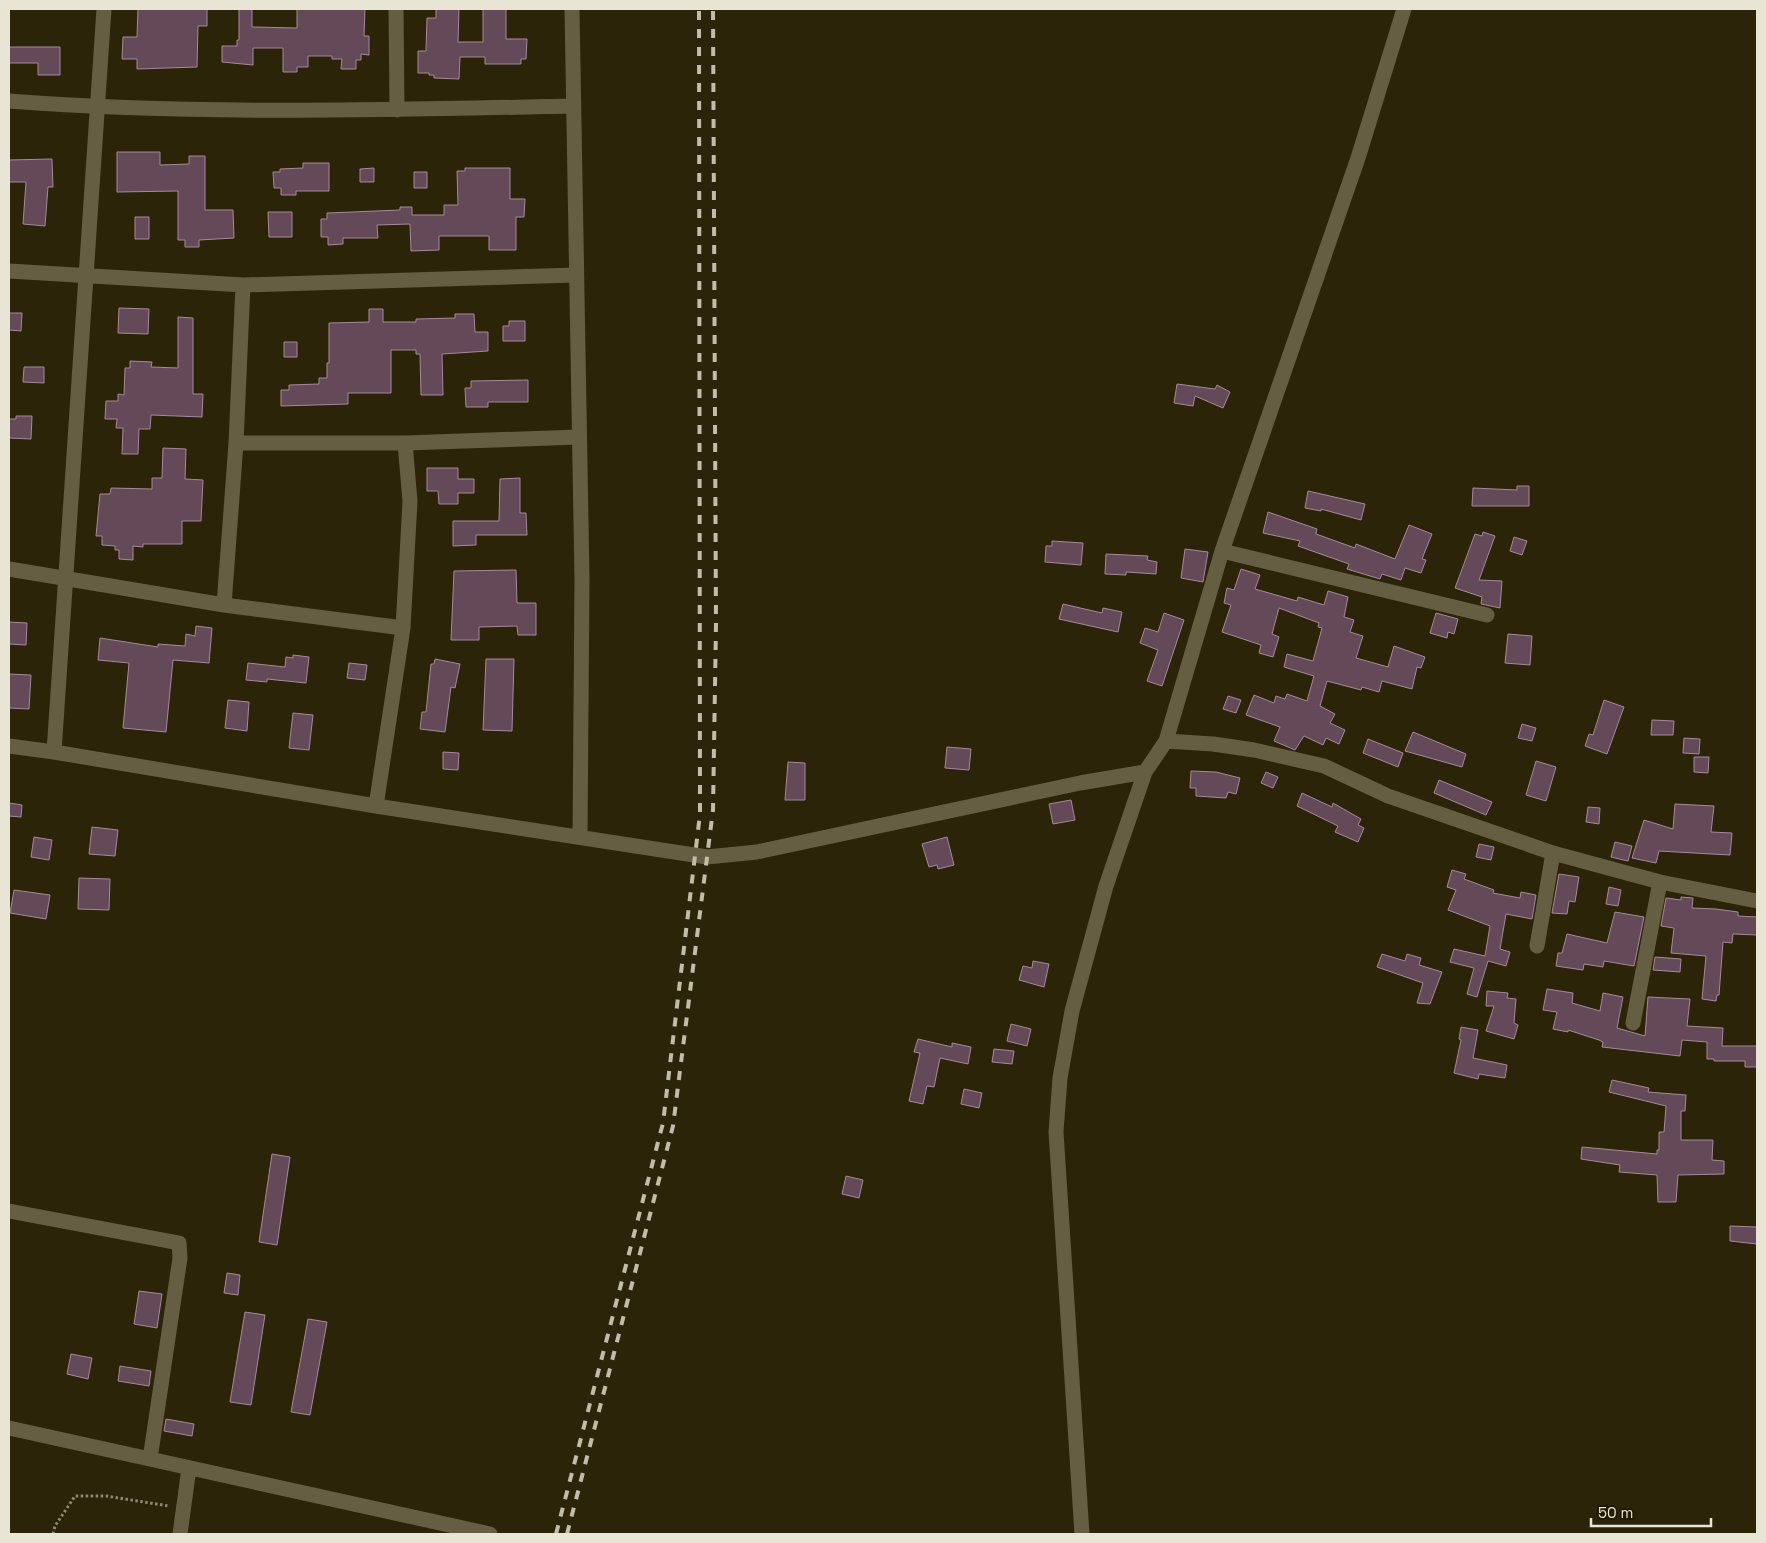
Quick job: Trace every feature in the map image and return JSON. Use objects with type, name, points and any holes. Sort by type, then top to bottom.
[{"type":"street","points":[[54,752],[104,9]]},
{"type":"street","points":[[396,9],[397,110]]},
{"type":"street","points":[[572,9],[582,579],[580,837]]},
{"type":"street","points":[[1082,1534],[1056,1132],[1060,1078],[1072,1011],[1106,886],[1145,772],[1166,742],[1222,551],[1358,158],[1404,9]]},
{"type":"street","points":[[9,101],[98,108],[397,110],[573,106]]},
{"type":"street","points":[[9,271],[243,285],[576,275]]},
{"type":"street","points":[[224,604],[236,444],[243,285]]},
{"type":"street","points":[[236,444],[406,443],[579,437]]},
{"type":"street","points":[[376,806],[403,628],[410,501],[406,443]]},
{"type":"street","points":[[1222,551],[1487,615]]},
{"type":"street","points":[[9,569],[224,604],[403,628]]},
{"type":"street","points":[[1166,742],[1237,748],[1324,766],[1388,796],[1553,853],[1660,882],[1757,901]]},
{"type":"street","points":[[9,746],[376,806],[708,857],[757,852],[1080,783],[1145,772]]},
{"type":"street","points":[[1537,946],[1553,853]]},
{"type":"street","points":[[1633,1023],[1660,882]]},
{"type":"street","points":[[9,1211],[179,1243],[180,1258],[150,1459]]},
{"type":"street","points":[[9,1428],[490,1534]]},
{"type":"street","points":[[180,1534],[189,1468]]},
{"type":"path","points":[[53,1534],[55,1526],[75,1496],[106,1496],[183,1509]]},
{"type":"building","points":[[138,9],[207,9],[207,26],[198,26],[197,67],[137,69],[137,59],[122,59],[123,37],[137,37]]},
{"type":"building","points":[[239,9],[252,9],[252,27],[297,28],[297,9],[365,9],[364,36],[369,36],[369,55],[361,54],[361,60],[356,60],[356,69],[341,69],[342,59],[332,59],[332,56],[308,56],[308,67],[297,67],[297,72],[283,72],[283,48],[253,48],[253,65],[222,62],[222,46],[237,46],[237,40],[239,40]]},
{"type":"building","points":[[436,9],[459,9],[458,42],[483,42],[483,9],[506,9],[506,39],[527,39],[526,59],[521,59],[521,64],[485,64],[485,57],[460,57],[459,79],[434,78],[434,75],[429,75],[429,73],[418,73],[418,51],[426,51],[427,18],[436,18]]},
{"type":"building","points":[[9,47],[60,47],[60,75],[38,75],[38,63],[9,63]]},
{"type":"building","points":[[117,152],[160,152],[160,165],[189,164],[189,156],[205,156],[205,210],[233,210],[234,238],[199,240],[199,247],[185,247],[185,240],[178,240],[178,191],[117,192]]},
{"type":"building","points":[[52,159],[53,187],[48,187],[45,226],[23,224],[26,182],[9,182],[9,160]]},
{"type":"building","points":[[303,163],[329,163],[329,191],[296,191],[296,195],[281,195],[281,188],[274,188],[273,172],[280,172],[280,169],[303,168]]},
{"type":"building","points":[[374,168],[374,182],[360,182],[360,169]]},
{"type":"building","points":[[465,168],[510,168],[510,199],[525,199],[524,217],[516,217],[516,250],[489,250],[489,236],[439,236],[439,250],[411,251],[410,224],[377,225],[378,238],[343,238],[343,244],[328,245],[328,237],[321,237],[321,219],[327,219],[327,213],[400,210],[400,207],[412,207],[412,215],[444,215],[444,205],[458,205],[457,171],[465,171]]},
{"type":"building","points":[[414,172],[427,172],[427,188],[414,188]]},
{"type":"building","points":[[268,212],[292,212],[292,237],[269,237]]},
{"type":"building","points":[[135,217],[149,217],[149,239],[135,239]]},
{"type":"building","points":[[119,308],[149,309],[148,334],[118,333]]},
{"type":"building","points":[[369,309],[383,309],[383,322],[416,322],[416,319],[455,318],[455,314],[474,314],[475,332],[488,332],[488,351],[442,354],[443,395],[421,395],[420,354],[416,354],[416,350],[391,350],[391,393],[348,393],[348,404],[281,406],[281,390],[289,390],[289,385],[319,384],[319,378],[327,378],[329,323],[369,322]]},
{"type":"building","points":[[9,313],[22,313],[21,331],[9,330]]},
{"type":"building","points":[[178,317],[193,318],[193,394],[203,394],[202,417],[151,415],[150,429],[139,429],[138,454],[122,454],[123,428],[116,428],[117,419],[105,419],[106,401],[118,401],[118,394],[124,395],[125,368],[130,368],[130,361],[152,362],[151,367],[178,368]]},
{"type":"building","points":[[509,321],[525,321],[525,341],[503,341],[503,326],[509,326]]},
{"type":"building","points":[[284,342],[297,342],[297,357],[284,357]]},
{"type":"building","points":[[24,367],[44,367],[44,383],[23,382]]},
{"type":"building","points":[[528,380],[528,402],[488,402],[488,407],[466,407],[465,388],[471,388],[471,381]]},
{"type":"building","points":[[1177,384],[1215,389],[1217,385],[1230,392],[1223,408],[1195,396],[1193,406],[1174,403]]},
{"type":"building","points":[[16,416],[32,416],[31,439],[9,438],[9,419],[16,419]]},
{"type":"building","points":[[163,448],[186,449],[185,479],[203,480],[201,521],[182,521],[182,544],[143,544],[143,547],[133,546],[133,560],[119,559],[119,550],[115,550],[115,546],[102,545],[102,536],[96,536],[100,494],[110,494],[111,488],[152,489],[152,478],[162,478]]},
{"type":"building","points":[[427,468],[458,468],[458,479],[474,479],[474,493],[458,493],[458,504],[439,504],[438,491],[427,491]]},
{"type":"building","points":[[520,478],[520,513],[526,513],[527,535],[476,535],[476,545],[453,546],[453,521],[499,521],[500,479]]},
{"type":"building","points":[[1517,486],[1529,486],[1529,506],[1472,506],[1473,488],[1517,490]]},
{"type":"building","points":[[1308,491],[1365,504],[1361,520],[1321,509],[1321,511],[1305,508]]},
{"type":"building","points":[[1268,512],[1317,529],[1316,534],[1355,548],[1356,544],[1395,559],[1409,525],[1432,534],[1422,559],[1426,560],[1421,573],[1405,568],[1401,580],[1382,574],[1380,579],[1347,569],[1349,564],[1298,546],[1300,541],[1263,533]]},
{"type":"building","points":[[1483,532],[1495,536],[1479,580],[1502,581],[1500,608],[1481,604],[1482,597],[1455,588],[1475,534],[1482,536]]},
{"type":"building","points":[[1514,537],[1527,541],[1522,555],[1510,551]]},
{"type":"building","points":[[1052,541],[1083,543],[1081,565],[1045,562],[1046,546],[1052,546]]},
{"type":"building","points":[[1185,549],[1208,552],[1203,582],[1181,578]]},
{"type":"building","points":[[1106,554],[1148,556],[1147,560],[1157,562],[1156,574],[1126,572],[1126,575],[1105,574]]},
{"type":"building","points":[[1241,569],[1260,575],[1255,589],[1297,601],[1298,597],[1324,605],[1328,591],[1348,597],[1344,617],[1354,620],[1350,632],[1363,636],[1356,658],[1388,667],[1394,646],[1425,657],[1421,668],[1417,667],[1412,689],[1382,681],[1379,692],[1362,687],[1361,690],[1327,681],[1320,706],[1335,714],[1330,723],[1345,730],[1339,744],[1326,738],[1323,745],[1304,736],[1295,750],[1274,741],[1280,727],[1246,715],[1254,695],[1274,703],[1276,696],[1285,699],[1287,694],[1307,701],[1314,676],[1284,667],[1287,654],[1313,661],[1322,628],[1318,627],[1319,623],[1279,608],[1272,634],[1279,637],[1273,657],[1259,653],[1261,645],[1222,632],[1231,605],[1224,603],[1227,588],[1234,590]]},
{"type":"building","points":[[516,570],[517,603],[536,603],[536,635],[518,635],[517,626],[479,627],[479,640],[451,640],[454,571]]},
{"type":"building","points":[[1063,604],[1102,613],[1103,608],[1122,612],[1118,632],[1059,619]]},
{"type":"building","points":[[1164,613],[1184,620],[1162,686],[1147,681],[1158,650],[1140,643],[1145,628],[1158,632]]},
{"type":"building","points":[[1436,613],[1458,619],[1454,634],[1448,632],[1447,638],[1430,633]]},
{"type":"building","points":[[9,622],[27,623],[26,645],[9,644]]},
{"type":"building","points":[[196,626],[212,628],[209,663],[173,660],[166,732],[123,728],[129,663],[98,660],[100,638],[158,647],[158,644],[185,646],[186,634],[195,636]]},
{"type":"building","points":[[1508,634],[1532,636],[1530,665],[1505,663]]},
{"type":"building","points":[[293,655],[309,657],[306,683],[267,679],[267,682],[246,680],[248,663],[285,667],[286,657],[293,658]]},
{"type":"building","points":[[435,659],[460,664],[455,688],[451,687],[445,732],[420,729],[422,712],[426,712],[431,664],[434,664]]},
{"type":"building","points":[[486,659],[514,659],[512,731],[483,730]]},
{"type":"building","points":[[349,663],[367,665],[365,680],[347,678]]},
{"type":"building","points":[[9,674],[31,675],[29,709],[9,708]]},
{"type":"building","points":[[1228,696],[1241,700],[1236,713],[1223,709]]},
{"type":"building","points":[[228,700],[249,702],[247,731],[225,728]]},
{"type":"building","points":[[1604,700],[1624,707],[1607,754],[1585,746],[1589,734],[1593,735]]},
{"type":"building","points":[[293,713],[313,715],[309,750],[289,748]]},
{"type":"building","points":[[1652,720],[1674,721],[1673,735],[1651,735]]},
{"type":"building","points":[[1522,724],[1536,728],[1532,741],[1518,738]]},
{"type":"building","points":[[1413,732],[1466,754],[1462,767],[1405,751]]},
{"type":"building","points":[[1684,738],[1700,739],[1699,754],[1683,753]]},
{"type":"building","points":[[1368,739],[1403,753],[1398,767],[1363,753]]},
{"type":"building","points":[[947,747],[971,749],[969,770],[945,768]]},
{"type":"building","points":[[443,752],[459,753],[458,770],[443,769]]},
{"type":"building","points":[[1694,757],[1709,757],[1708,773],[1694,772]]},
{"type":"building","points":[[1536,761],[1556,767],[1546,801],[1526,795]]},
{"type":"building","points":[[788,762],[805,763],[805,800],[785,800]]},
{"type":"building","points":[[1191,771],[1216,772],[1240,778],[1236,794],[1228,792],[1226,798],[1196,796],[1196,788],[1190,788]]},
{"type":"building","points":[[1266,772],[1278,777],[1273,788],[1261,783]]},
{"type":"building","points":[[1439,780],[1492,802],[1486,815],[1434,793]]},
{"type":"building","points":[[1302,793],[1332,807],[1333,803],[1361,819],[1358,825],[1364,828],[1358,842],[1335,832],[1338,826],[1297,806]]},
{"type":"building","points":[[1071,800],[1075,820],[1053,824],[1049,804]]},
{"type":"building","points":[[9,803],[22,805],[21,817],[9,816]]},
{"type":"building","points":[[1675,804],[1714,806],[1711,832],[1732,833],[1730,855],[1659,851],[1656,863],[1632,858],[1644,820],[1673,829]]},
{"type":"building","points":[[1588,807],[1600,808],[1599,824],[1586,822]]},
{"type":"building","points":[[92,827],[118,830],[115,856],[89,854]]},
{"type":"building","points":[[34,837],[52,840],[49,860],[31,857]]},
{"type":"building","points":[[947,837],[954,865],[938,869],[937,865],[929,867],[922,844]]},
{"type":"building","points":[[1615,842],[1632,846],[1628,861],[1611,857]]},
{"type":"building","points":[[1479,844],[1494,847],[1491,860],[1476,857]]},
{"type":"building","points":[[1452,870],[1466,874],[1464,879],[1494,890],[1493,893],[1520,898],[1521,892],[1536,895],[1532,919],[1506,914],[1500,949],[1510,952],[1506,966],[1488,961],[1477,997],[1467,994],[1474,968],[1450,962],[1454,949],[1485,956],[1490,926],[1448,910],[1456,890],[1447,887]]},
{"type":"building","points":[[1559,874],[1579,877],[1575,902],[1569,901],[1567,914],[1552,913]]},
{"type":"building","points":[[79,878],[110,879],[109,910],[78,909]]},
{"type":"building","points":[[1609,887],[1621,890],[1618,906],[1606,904]]},
{"type":"building","points":[[14,890],[50,895],[46,919],[10,913]]},
{"type":"building","points":[[1681,897],[1693,898],[1692,908],[1738,912],[1738,916],[1757,917],[1757,935],[1733,934],[1732,943],[1723,942],[1719,995],[1717,995],[1716,1001],[1702,999],[1706,956],[1671,953],[1674,928],[1661,926],[1666,898],[1681,900]]},
{"type":"building","points":[[1615,912],[1644,917],[1634,966],[1604,961],[1603,967],[1584,964],[1583,970],[1556,966],[1558,953],[1562,953],[1567,934],[1607,943]]},
{"type":"building","points":[[1382,954],[1405,961],[1407,954],[1421,958],[1419,965],[1442,972],[1430,1004],[1417,1003],[1423,983],[1377,967]]},
{"type":"building","points":[[1655,957],[1681,959],[1680,972],[1653,970]]},
{"type":"building","points":[[1033,961],[1049,964],[1044,987],[1019,980],[1023,966],[1032,968]]},
{"type":"building","points":[[1547,989],[1573,993],[1572,1003],[1600,1011],[1603,993],[1623,997],[1617,1028],[1645,1036],[1648,997],[1690,999],[1687,1026],[1723,1028],[1722,1046],[1757,1046],[1757,1067],[1745,1067],[1745,1061],[1714,1061],[1714,1059],[1707,1059],[1707,1042],[1682,1040],[1680,1056],[1602,1047],[1603,1042],[1599,1040],[1568,1030],[1568,1032],[1553,1029],[1557,1012],[1543,1010]]},
{"type":"building","points":[[1487,991],[1508,993],[1507,998],[1516,999],[1514,1023],[1518,1025],[1514,1039],[1486,1031],[1494,1006],[1486,1006]]},
{"type":"building","points":[[1011,1024],[1031,1029],[1027,1046],[1007,1041]]},
{"type":"building","points":[[1461,1027],[1478,1030],[1473,1058],[1507,1065],[1505,1078],[1479,1074],[1478,1079],[1454,1073],[1461,1040],[1459,1039]]},
{"type":"building","points":[[918,1039],[952,1047],[952,1043],[971,1047],[968,1064],[940,1058],[934,1087],[927,1086],[923,1104],[909,1101],[920,1053],[914,1052]]},
{"type":"building","points":[[994,1049],[1014,1051],[1012,1064],[992,1062]]},
{"type":"building","points":[[1612,1080],[1649,1088],[1648,1092],[1686,1095],[1685,1111],[1681,1111],[1681,1140],[1713,1140],[1712,1160],[1724,1161],[1724,1174],[1678,1175],[1676,1202],[1658,1202],[1657,1175],[1619,1172],[1620,1165],[1581,1159],[1582,1147],[1657,1154],[1657,1150],[1659,1150],[1659,1132],[1664,1132],[1666,1106],[1609,1092]]},
{"type":"building","points":[[964,1089],[982,1093],[979,1108],[961,1104]]},
{"type":"building","points":[[272,1154],[290,1157],[277,1245],[259,1242]]},
{"type":"building","points":[[846,1176],[863,1180],[859,1198],[842,1194]]},
{"type":"building","points":[[1730,1226],[1757,1227],[1757,1244],[1730,1241]]},
{"type":"building","points":[[227,1273],[240,1275],[238,1295],[224,1293]]},
{"type":"building","points":[[139,1291],[162,1294],[157,1328],[134,1324]]},
{"type":"building","points":[[245,1312],[265,1315],[251,1405],[230,1402]]},
{"type":"building","points":[[308,1319],[327,1322],[310,1415],[291,1412]]},
{"type":"building","points":[[71,1354],[92,1358],[88,1379],[67,1374]]},
{"type":"building","points":[[120,1366],[151,1371],[149,1386],[118,1381]]},
{"type":"building","points":[[166,1419],[194,1424],[192,1436],[164,1431]]},
{"type":"railway","points":[[556,1534],[663,1123],[700,814],[699,9]]},
{"type":"railway","points":[[567,1534],[673,1126],[713,810],[716,624],[713,9]]}]
